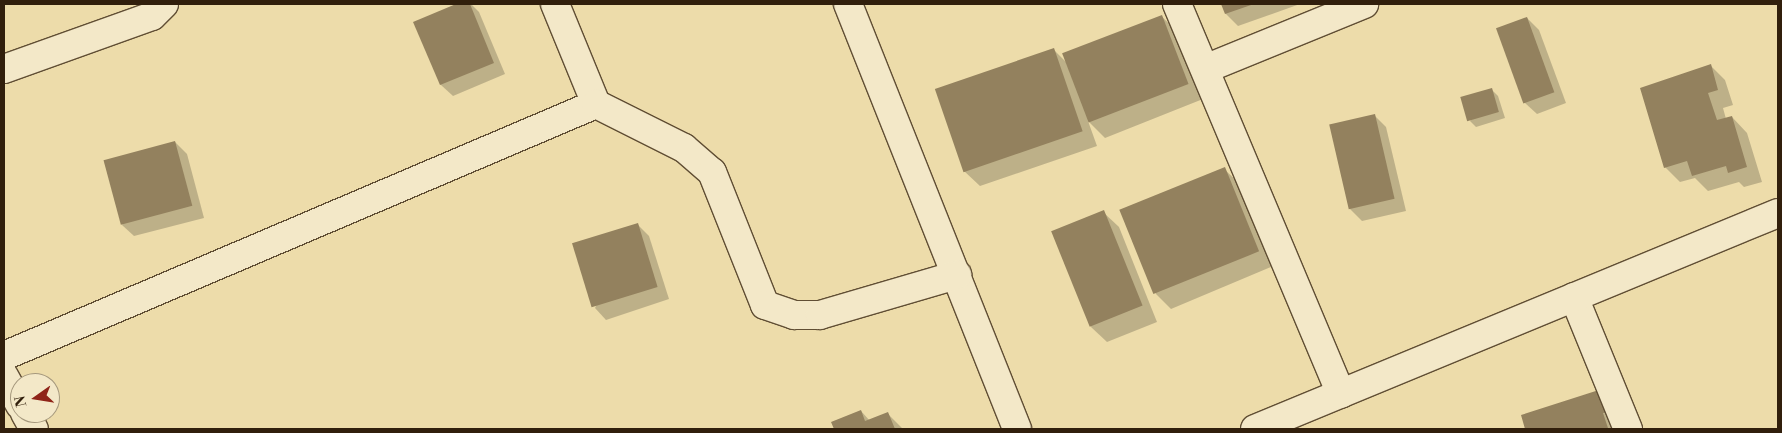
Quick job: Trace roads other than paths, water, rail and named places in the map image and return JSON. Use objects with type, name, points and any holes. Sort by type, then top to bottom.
[{"type":"street","points":[[4,69],[152,16],[164,4]]},
{"type":"street","points":[[555,4],[596,104],[684,148],[712,172],[765,305],[794,315],[820,314],[957,275]]},
{"type":"street","points":[[848,4],[1017,429]]},
{"type":"street","points":[[1178,4],[1341,394]]},
{"type":"street","points":[[1206,69],[1364,4]]},
{"type":"street","points":[[4,356],[596,104]]},
{"type":"street","points":[[1255,429],[1778,213]]},
{"type":"street","points":[[1574,297],[1628,429]]}]
